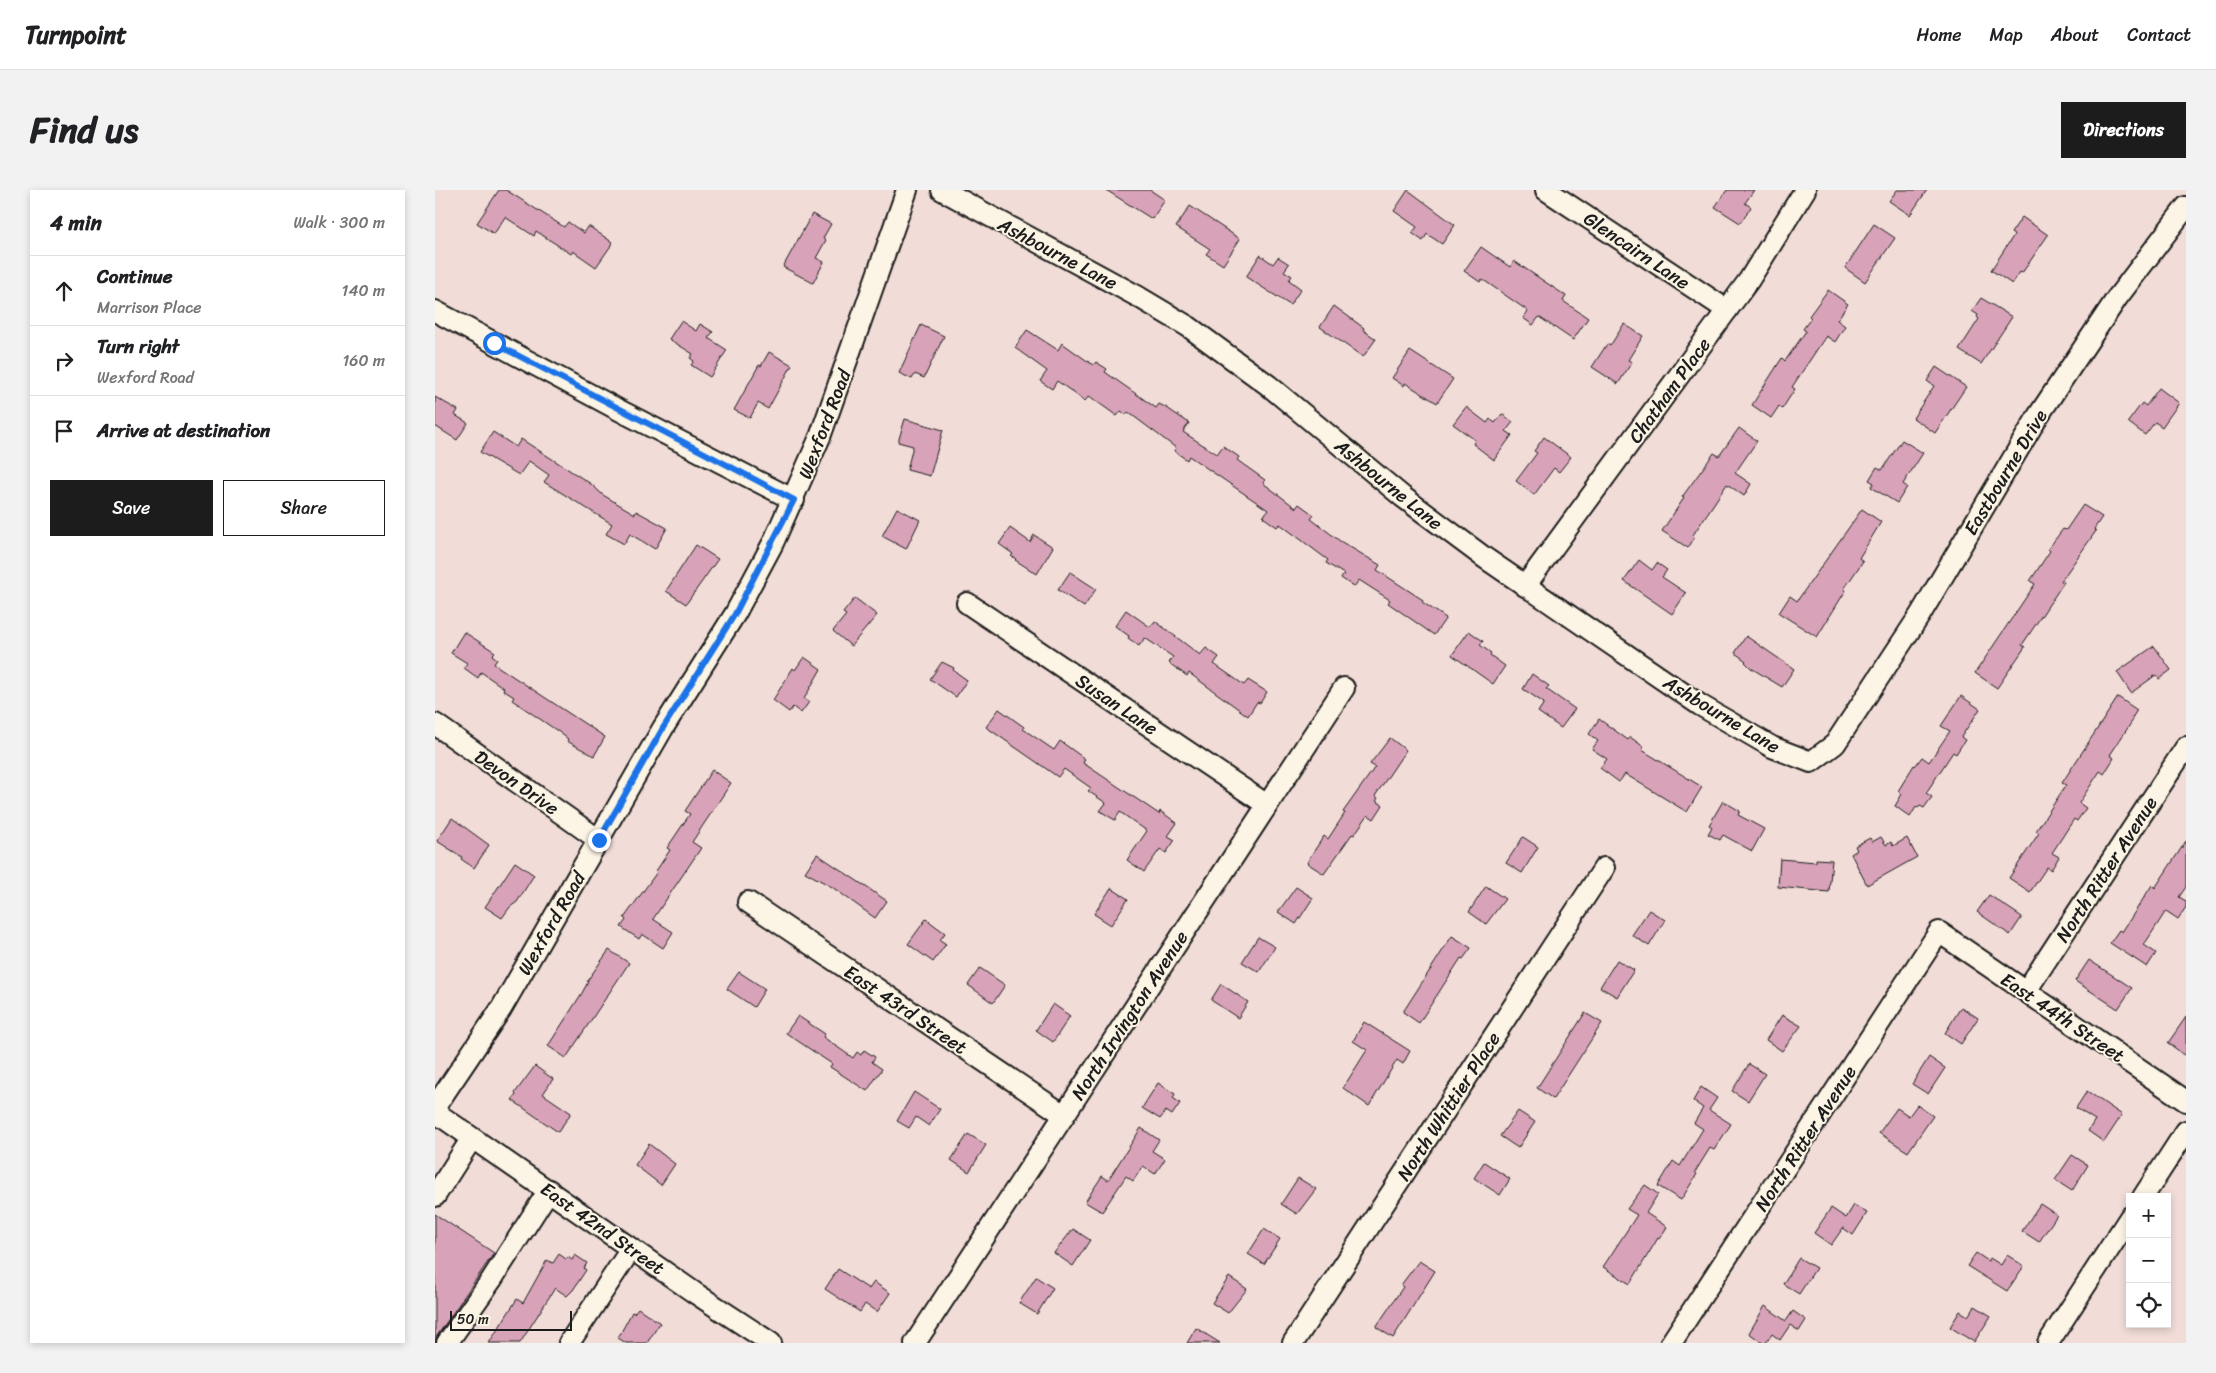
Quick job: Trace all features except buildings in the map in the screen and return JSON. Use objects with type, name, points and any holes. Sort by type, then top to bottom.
[{"type":"street","name":"Wexford Road","points":[[435,1107],[501,1009],[663,728],[735,614],[794,500],[828,416],[907,190]]},
{"type":"street","name":"Ashbourne Lane","points":[[942,190],[1137,296],[1189,327],[1268,385],[1403,497],[1525,586],[1700,705],[1772,747],[1811,762],[1835,744]]},
{"type":"street","name":"Glencairn Lane","points":[[1547,190],[1727,310]]},
{"type":"street","name":"Chatham Place","points":[[1525,586],[1749,280],[1805,190]]},
{"type":"street","name":"Eastbourne Drive","points":[[1835,744],[1920,615],[2038,416],[2117,298],[2186,207]]},
{"type":"street","points":[[435,311],[590,395],[794,500]]},
{"type":"street","name":"Susan Lane","points":[[967,603],[1267,805]]},
{"type":"street","name":"North Irvington Avenue","points":[[915,1343],[1344,688]]},
{"type":"street","name":"Devon Drive","points":[[435,724],[599,840]]},
{"type":"street","name":"North Ritter Avenue","points":[[2026,991],[2186,747]]},
{"type":"street","name":"North Whittier Place","points":[[1293,1343],[1603,868]]},
{"type":"street","name":"East 43rd Street","points":[[748,902],[1064,1115]]},
{"type":"street","name":"North Ritter Avenue","points":[[1671,1343],[1939,932]]},
{"type":"street","name":"East 44th Street","points":[[1939,932],[2186,1102]]},
{"type":"street","name":"East 42nd Street","points":[[435,1112],[631,1249],[771,1343]]},
{"type":"street","points":[[2146,1193],[2186,1131]]},
{"type":"street","points":[[435,1196],[472,1138]]},
{"type":"street","points":[[447,1343],[549,1190]]},
{"type":"street","points":[[2048,1343],[2126,1223]]},
{"type":"street","points":[[569,1343],[631,1249]]},
{"type":"route","points":[[494,343],[794,500],[773,544],[735,614],[663,728],[599,840]]}]
